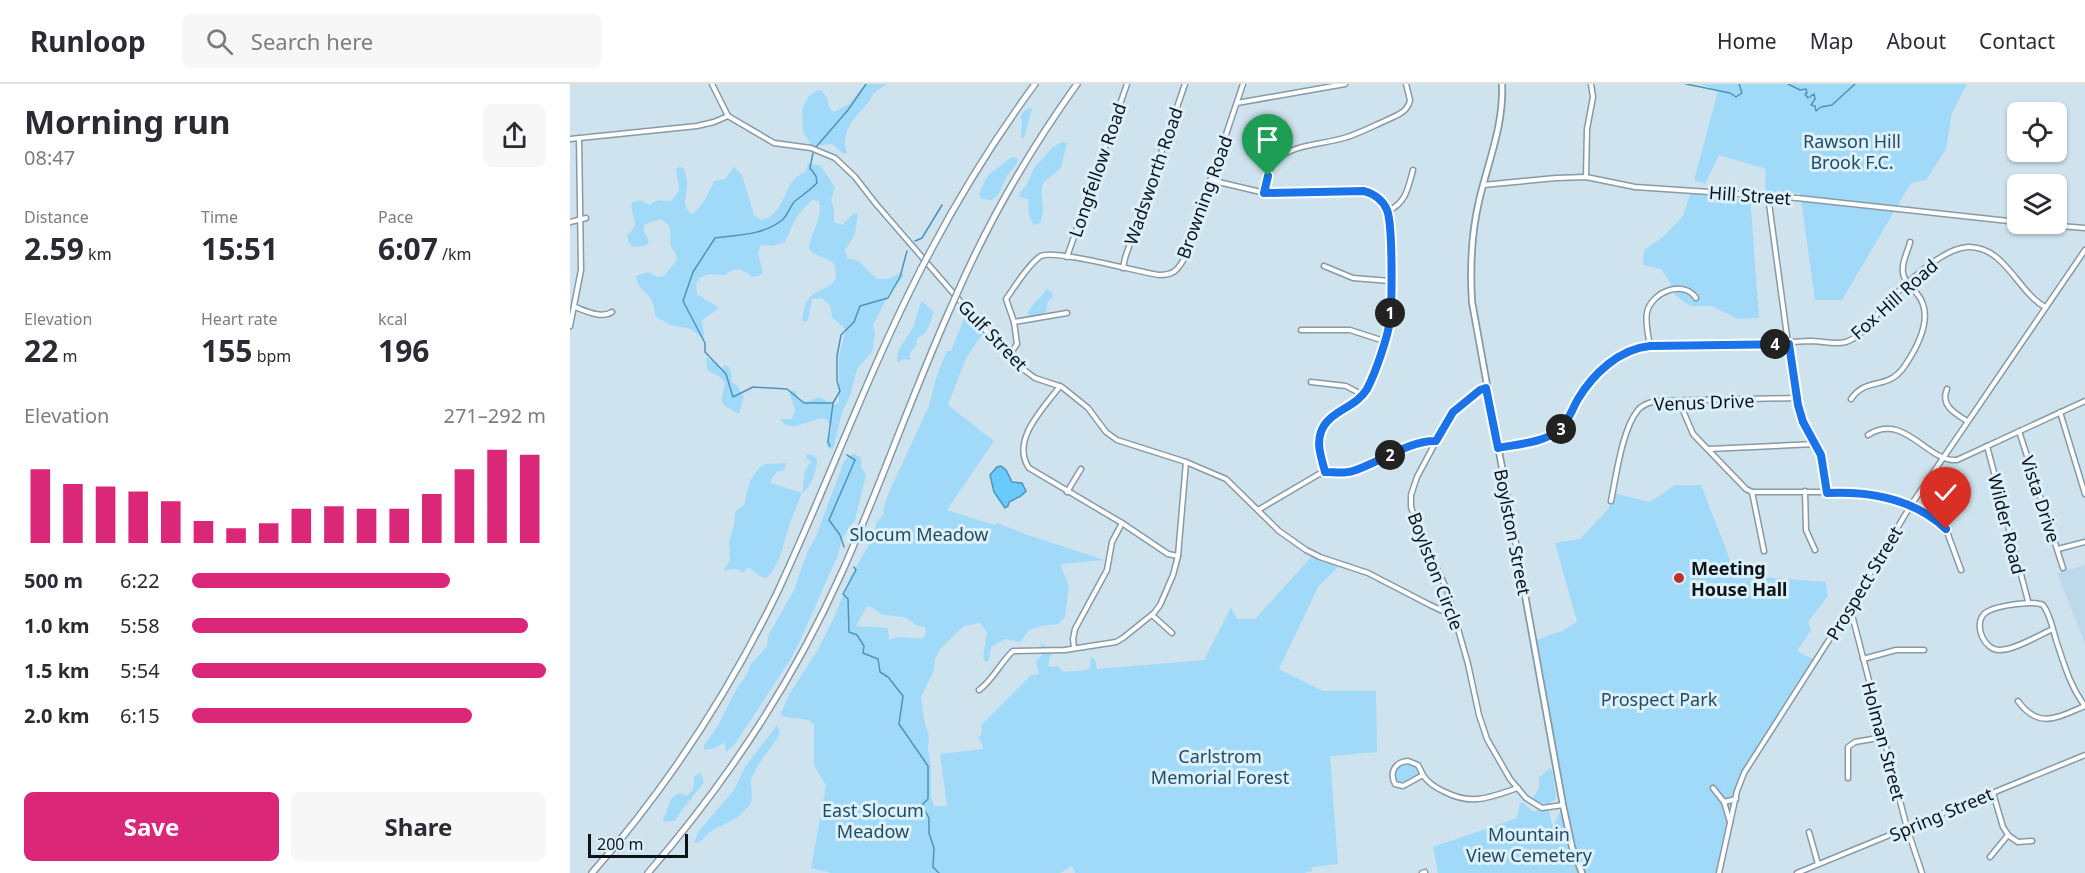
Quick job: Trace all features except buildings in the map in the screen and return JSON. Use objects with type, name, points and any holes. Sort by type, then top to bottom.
[{"type":"highway","points":[[592,873],[666,780],[747,651],[789,566],[884,345],[921,269],[990,148],[1035,84]]},
{"type":"highway","points":[[648,873],[692,820],[752,737],[811,636],[859,534],[959,289],[1015,180],[1077,84]]},
{"type":"main road","name":"Boylston Street","points":[[1502,84],[1500,119],[1473,233],[1471,283],[1474,316],[1563,806],[1572,848],[1582,873]]},
{"type":"street","points":[[570,139],[697,126],[714,122],[728,116],[712,84]]},
{"type":"street","name":"Longfellow Road","points":[[1067,257],[1127,84]]},
{"type":"street","name":"Wadsworth Road","points":[[1123,268],[1185,84]]},
{"type":"street","name":"Browning Road","points":[[1008,357],[1017,346],[1014,322],[1006,299],[1034,262],[1045,255],[1162,275],[1170,275],[1176,271],[1184,259],[1243,84]]},
{"type":"street","points":[[1237,103],[1345,84]]},
{"type":"street","points":[[1264,193],[1271,169],[1285,152],[1294,148],[1348,137],[1404,112],[1410,100],[1406,84]]},
{"type":"street","points":[[1586,177],[1587,130],[1593,97],[1591,84]]},
{"type":"street","name":"Gulf Street","points":[[728,116],[768,140],[785,146],[811,148],[835,158],[1008,357],[1031,375],[1060,386],[1088,408],[1110,436],[1186,462],[1226,479],[1279,531],[1312,553],[1368,573],[1430,605],[1454,614]]},
{"type":"street","points":[[570,326],[581,270],[584,219],[579,138]]},
{"type":"street","points":[[1388,211],[1397,206],[1405,197],[1413,170]]},
{"type":"street","name":"Hill Street","points":[[1483,185],[1586,177],[1635,187],[1768,196],[2007,221]]},
{"type":"street","points":[[1210,180],[1264,193],[1364,191],[1378,198],[1388,211],[1390,320],[1370,382],[1363,395],[1329,420],[1322,430],[1319,446],[1325,472]]},
{"type":"street","points":[[1768,196],[1796,398],[1803,422],[1823,462],[1827,493]]},
{"type":"street","points":[[570,222],[584,219]]},
{"type":"street","points":[[2067,227],[2085,228]]},
{"type":"street","points":[[1851,399],[1863,387],[1896,377],[1918,342],[1924,327],[1925,309],[1920,297],[1905,280],[1902,270],[1911,242]]},
{"type":"street","name":"Fox Hill Road","points":[[1498,448],[1534,441],[1556,432],[1564,425],[1594,377],[1619,357],[1636,348],[1848,341],[1860,334],[1889,301],[1909,283],[1950,252],[1970,247],[1981,248],[1997,257],[2028,294],[2045,307]]},
{"type":"street","name":"Prospect Street","points":[[1719,873],[1744,773],[1845,616],[1911,505],[2085,250]]},
{"type":"street","points":[[1324,266],[1353,278],[1390,281]]},
{"type":"street","points":[[1650,346],[1647,317],[1650,305],[1655,298],[1665,291],[1677,289],[1691,292],[1696,298]]},
{"type":"street","points":[[574,308],[599,315],[608,315],[612,312]]},
{"type":"street","points":[[1014,322],[1067,313]]},
{"type":"street","points":[[1301,330],[1350,330],[1384,341]]},
{"type":"street","points":[[1311,382],[1346,386],[1363,395]]},
{"type":"street","points":[[1060,386],[1026,434],[1024,461],[1029,468],[1067,492],[1122,523],[1168,554],[1178,556]]},
{"type":"street","name":"Boylston Circle","points":[[1486,388],[1480,390],[1453,412],[1417,477],[1410,501],[1454,614],[1483,730],[1496,756],[1526,798],[1538,807],[1563,806]]},
{"type":"street","points":[[1947,389],[1945,398],[1947,405],[1953,413],[1967,421]]},
{"type":"street","name":"Venus Drive","points":[[1611,501],[1622,452],[1633,418],[1639,409],[1653,402],[1796,398]]},
{"type":"street","points":[[1678,401],[1693,434],[1746,489],[1752,492],[1867,493],[1911,505],[1946,529],[1961,570]]},
{"type":"street","points":[[1868,435],[1884,429],[1896,430],[1943,457],[1957,460],[2085,401]]},
{"type":"street","points":[[2060,412],[2085,494]]},
{"type":"street","name":"Vista Drive","points":[[2019,431],[2063,568]]},
{"type":"street","points":[[1258,510],[1312,477],[1325,472],[1353,471],[1410,447],[1436,441]]},
{"type":"street","points":[[1708,449],[1816,444]]},
{"type":"street","name":"Wilder Road","points":[[1987,446],[2028,602]]},
{"type":"street","points":[[979,690],[987,684],[1013,651],[1074,648],[1119,640],[1152,615],[1163,598],[1178,556],[1186,462]]},
{"type":"street","points":[[1067,492],[1081,469]]},
{"type":"street","points":[[1752,492],[1764,551]]},
{"type":"street","points":[[1806,492],[1806,530],[1815,550]]},
{"type":"street","points":[[1074,648],[1075,629],[1107,570],[1113,540],[1122,523]]},
{"type":"street","points":[[2058,549],[2085,542]]},
{"type":"street","points":[[2019,701],[2032,715],[2047,719],[2085,706],[2070,681],[2053,629],[2043,605],[2028,602],[1984,614],[1980,627],[1986,644],[1994,649],[2004,650],[2053,629]]},
{"type":"street","name":"Holman Street","points":[[1850,607],[1907,828],[1922,873]]},
{"type":"street","points":[[1152,615],[1172,633]]},
{"type":"street","points":[[1845,616],[1853,618]]},
{"type":"street","points":[[1863,659],[1896,650],[1924,650]]},
{"type":"street","points":[[1848,778],[1848,747],[1855,742],[1884,738]]},
{"type":"street","name":"Spring Street","points":[[1797,873],[1805,872],[1818,864],[2085,755]]},
{"type":"street","points":[[1423,775],[1399,786],[1395,784],[1392,775],[1397,765],[1408,761],[1418,765],[1423,775],[1435,787],[1456,797],[1470,800],[1484,799],[1518,788]]},
{"type":"street","points":[[1713,788],[1724,802],[1731,822]]},
{"type":"street","points":[[1992,793],[2008,835],[2018,842],[2032,841]]},
{"type":"street","points":[[1724,802],[1736,799]]},
{"type":"street","points":[[1809,832],[1818,864]]},
{"type":"street","points":[[1990,857],[2008,835]]},
{"type":"shaded area","points":[[1001,466],[1006,470],[1012,482],[1022,483],[1026,491],[1009,502],[1005,508],[994,492],[990,475]]},
{"type":"shaded area","points":[[2085,565],[2085,644],[2057,573]]},
{"type":"green space","points":[[865,84],[887,84],[875,92],[850,126],[845,138],[847,153],[844,154],[832,144],[812,146],[803,132],[802,109],[808,97],[817,90],[821,90],[827,98],[830,109],[834,112],[849,104]]},
{"type":"green space","name":"Rawson Hill Brook F.C.","points":[[1700,84],[1967,84],[1952,113],[1946,149],[1926,180],[1911,183],[1842,300],[1815,300],[1800,193],[1765,192],[1766,169],[1719,155],[1705,184],[1694,180],[1718,91]]},
{"type":"green space","points":[[1029,108],[1032,109],[1024,138],[1021,138],[1022,120],[1020,117]]},
{"type":"green space","points":[[1062,142],[1067,143],[1061,168],[1043,183],[1042,218],[1040,223],[1034,225],[1029,216],[1028,199],[1019,197],[1020,192],[1026,186],[1034,168],[1052,148]]},
{"type":"green space","points":[[1012,157],[1018,158],[1018,162],[1007,176],[999,193],[992,200],[981,199],[979,194],[988,175]]},
{"type":"green space","points":[[808,163],[821,166],[835,187],[831,200],[834,208],[834,222],[842,225],[854,213],[858,214],[855,234],[845,250],[847,258],[859,261],[878,279],[888,279],[902,272],[904,276],[890,292],[873,325],[875,335],[872,352],[857,369],[833,449],[828,448],[826,443],[832,428],[826,419],[790,426],[780,419],[792,419],[795,410],[789,392],[792,390],[796,392],[798,399],[806,402],[819,397],[834,405],[839,403],[839,355],[846,330],[832,317],[830,305],[821,298],[812,299],[808,320],[804,322],[802,319],[809,298],[830,286],[836,272],[834,264],[809,249],[820,213],[819,201],[812,200],[797,216],[785,242],[773,246],[761,245],[758,252],[763,273],[759,276],[752,277],[742,270],[736,270],[725,275],[709,274],[699,278],[696,284],[697,294],[719,308],[702,320],[703,339],[691,329],[670,325],[656,317],[652,301],[637,280],[636,276],[648,272],[658,277],[664,276],[677,260],[671,246],[668,225],[660,219],[644,225],[649,242],[645,246],[634,247],[629,243],[627,235],[635,223],[632,203],[640,200],[650,205],[658,200],[672,199],[679,190],[676,169],[679,167],[684,168],[687,184],[685,203],[691,214],[701,205],[714,181],[725,179],[734,167],[742,175],[754,215],[762,220],[776,210],[793,181],[798,175],[806,172]]},
{"type":"green space","points":[[1691,191],[1750,195],[1759,318],[1737,319],[1712,306],[1690,306],[1675,295],[1661,269],[1643,265],[1644,250],[1664,236],[1683,216]]},
{"type":"green space","points":[[1047,289],[1052,292],[1053,297],[1048,301],[1046,312],[1031,318],[1028,313],[1030,309]]},
{"type":"green space","points":[[922,301],[934,312],[930,324],[924,334],[917,338],[916,346],[910,353],[910,360],[903,359],[898,363],[898,352],[912,329]]},
{"type":"green space","points":[[965,316],[982,335],[966,358],[948,405],[994,441],[947,510],[994,525],[997,523],[1104,560],[1060,564],[1069,586],[1065,617],[1058,624],[1029,630],[1020,642],[1005,639],[991,647],[989,660],[986,662],[983,658],[987,632],[980,623],[964,626],[940,649],[935,659],[934,670],[921,697],[924,720],[929,735],[931,797],[934,806],[947,806],[940,754],[983,749],[978,738],[982,733],[981,725],[1031,675],[1039,674],[1036,661],[1042,655],[1041,643],[1052,651],[1048,665],[1058,666],[1063,672],[1086,670],[1090,667],[1091,657],[1095,659],[1097,669],[1204,660],[1231,607],[1237,619],[1255,619],[1312,556],[1340,565],[1318,587],[1279,669],[1323,691],[1376,691],[1377,752],[1330,756],[1338,864],[1312,867],[1312,871],[1304,873],[1075,873],[1072,866],[1060,873],[831,873],[811,868],[826,786],[814,765],[814,724],[808,720],[781,716],[781,713],[790,693],[817,651],[851,576],[874,536],[876,523],[884,514],[883,510],[889,492],[929,406],[937,375],[947,351],[951,351]],"holes":[[[867,606],[884,615],[905,618],[925,627],[926,632],[923,638],[897,637],[889,640],[888,628],[856,626]]]},
{"type":"green space","points":[[706,357],[722,368],[725,365],[731,370],[731,382],[738,386],[744,396],[739,414],[724,405],[722,396],[725,383],[707,370]]},
{"type":"green space","points":[[854,453],[861,458],[861,467],[866,475],[855,520],[842,539],[838,555],[799,643],[735,744],[727,751],[725,742],[715,748],[705,750],[703,747],[717,727],[751,664],[767,646],[768,636],[794,590],[844,461]]},
{"type":"green space","points":[[807,454],[813,455],[817,464],[808,488],[802,493],[805,470],[811,462],[806,458]]},
{"type":"green space","points":[[786,463],[784,471],[778,471],[771,479],[771,483],[802,493],[778,562],[766,578],[748,567],[743,573],[738,569],[724,570],[730,560],[729,541],[735,512],[744,505],[750,481],[759,468],[765,464]]},
{"type":"green space","name":"Prospect Park","points":[[1675,485],[1701,485],[1736,575],[1826,582],[1828,596],[1808,622],[1811,630],[1797,651],[1817,661],[1741,781],[1719,873],[1438,873],[1433,847],[1517,818],[1520,803],[1524,803],[1533,812],[1548,808],[1553,827],[1563,805],[1533,641],[1562,631],[1577,622],[1555,543],[1580,539],[1609,508],[1613,493],[1650,502]]},
{"type":"green space","points":[[777,725],[780,732],[777,739],[751,779],[750,805],[737,818],[711,831],[700,842],[694,843],[698,832],[734,790],[745,767]]},
{"type":"green space","points":[[1405,763],[1414,765],[1419,774],[1403,784],[1395,780],[1395,771]]},
{"type":"green space","points":[[1550,768],[1553,773],[1556,799],[1547,804],[1541,803],[1533,798],[1539,788],[1539,778]]},
{"type":"green space","points":[[701,773],[704,782],[675,821],[664,822],[663,819],[673,797],[681,793],[686,796],[689,794],[693,788],[694,776]]},
{"type":"waterway","points":[[816,147],[848,110],[866,84]]},
{"type":"waterway","points":[[1686,84],[1730,93],[1736,97],[1742,93],[1739,84]]},
{"type":"waterway","points":[[1788,84],[1800,90],[1806,89],[1805,94],[1808,98],[1814,94],[1815,99],[1811,105],[1815,106],[1816,111],[1821,107],[1832,105],[1855,84]]},
{"type":"waterway","points":[[813,153],[810,168],[816,176],[817,183],[795,201],[784,218],[775,225],[750,234],[715,238],[693,272],[683,301],[705,343],[705,352],[726,374],[733,397],[753,387],[787,389],[804,403],[833,403],[828,442],[830,446]]},
{"type":"waterway","points":[[915,241],[922,238],[942,205]]},
{"type":"waterway","points":[[833,403],[840,391],[837,381],[837,356],[841,335],[854,322],[860,306],[888,298],[900,277],[907,251]]},
{"type":"waterway","points":[[844,547],[840,535],[829,520],[855,460],[847,455]]},
{"type":"waterway","points":[[854,567],[856,570],[843,594],[848,599],[849,632],[857,635],[864,646],[863,653],[878,659],[880,672],[888,677],[903,696],[899,724],[928,766],[928,799],[922,805],[929,818],[929,833],[934,848],[933,867],[939,873]]},
{"type":"place","name":"Meeting House Hall","points":[[1679,578]]},
{"type":"route","points":[[1268,176],[1264,193],[1364,191],[1381,200],[1389,214],[1389,326],[1368,387],[1358,400],[1329,420],[1322,430],[1319,446],[1325,472],[1353,471],[1410,447],[1436,441],[1450,415],[1480,390],[1486,388],[1498,448],[1544,438],[1561,429],[1594,377],[1619,357],[1636,348],[1643,346],[1789,344],[1795,395],[1803,422],[1820,451],[1827,493],[1867,493],[1888,497],[1911,505],[1946,529]]},
{"type":"park label","name":"Slocum Meadow","points":[[919,534]]},
{"type":"park label","name":"Carlstrom Memorial Forest","points":[[1220,766]]},
{"type":"park label","name":"East Slocum Meadow","points":[[873,820]]},
{"type":"park label","name":"Mountain View Cemetery","points":[[1529,844]]}]
